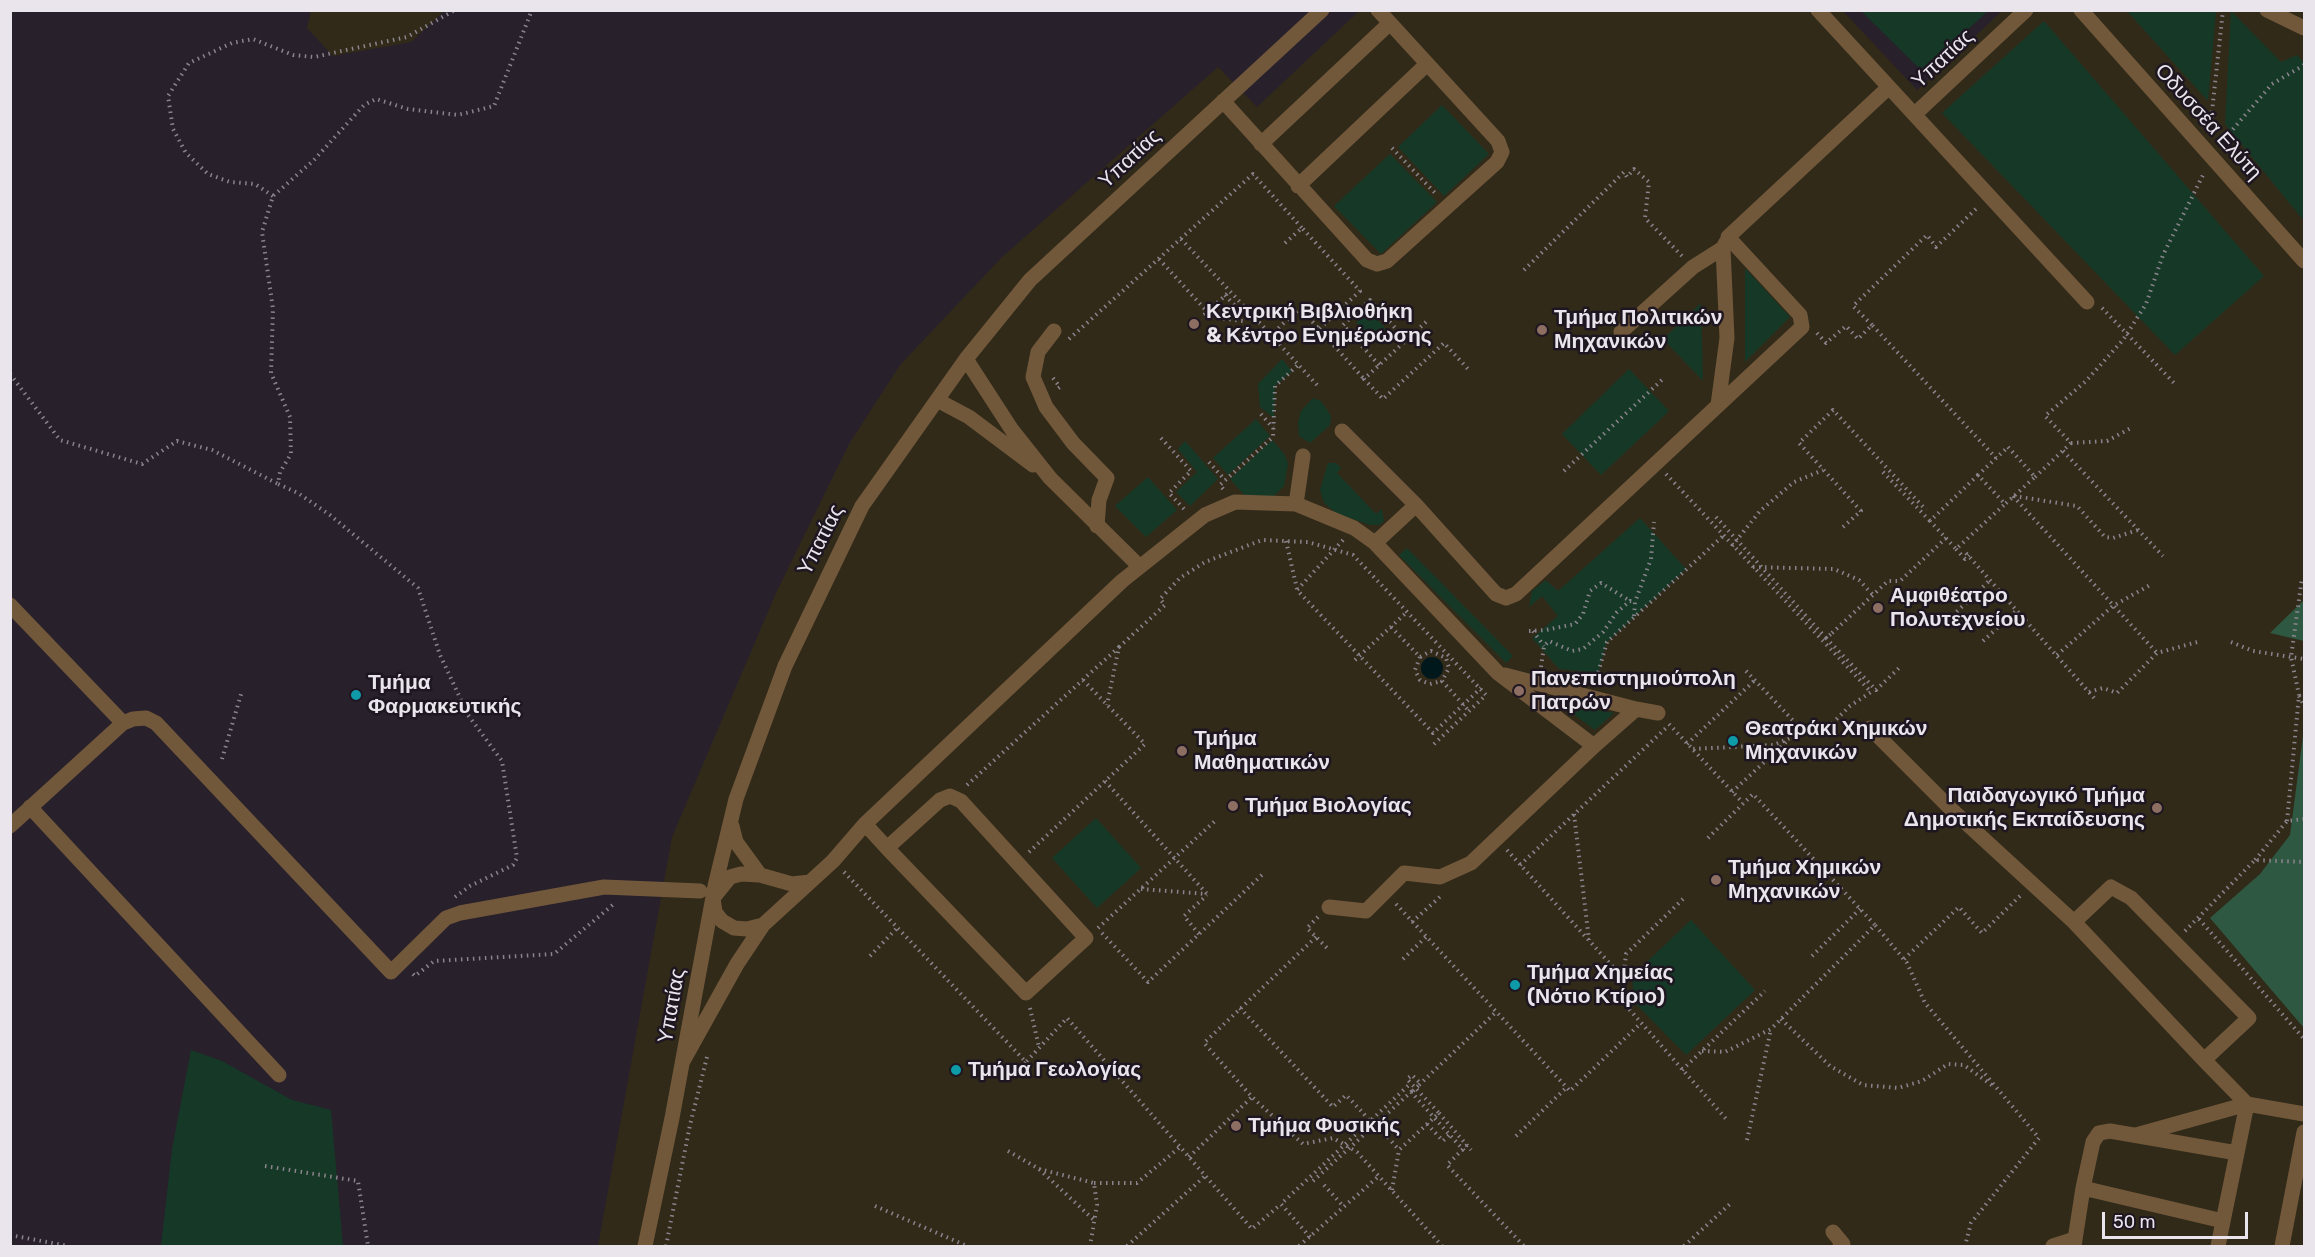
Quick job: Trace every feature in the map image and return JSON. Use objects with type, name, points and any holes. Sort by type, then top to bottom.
[{"type":"street","name":"Υπατίας","points":[[645,1246],[683,1061],[707,895],[731,823],[736,799],[785,666],[822,584],[862,506],[966,359],[1030,280],[1322,10]]},
{"type":"street","points":[[1223,101],[1367,260],[1377,264],[1387,261],[1497,162],[1502,152],[1498,141],[1378,10]]},
{"type":"street","points":[[1818,10],[2087,302]]},
{"type":"street","name":"Υπατίας","points":[[1915,114],[2026,10]]},
{"type":"street","name":"Οδυσσέα Ελύτη","points":[[2081,10],[2304,261]]},
{"type":"street","points":[[2267,10],[2304,28]]},
{"type":"street","points":[[1261,144],[1390,23]]},
{"type":"street","points":[[1298,186],[1427,64]]},
{"type":"street","points":[[1621,332],[1693,267],[1726,242],[1889,87]]},
{"type":"street","points":[[1342,431],[1416,505],[1496,594],[1506,598],[1516,594],[1802,327],[1800,315],[1726,242]]},
{"type":"street","points":[[1718,405],[1728,338],[1726,242]]},
{"type":"street","points":[[1054,331],[1038,352],[1033,378],[1046,407],[1073,443],[1107,478],[1099,500],[1097,526]]},
{"type":"street","points":[[966,359],[1012,430],[1050,478],[1139,566]]},
{"type":"street","points":[[937,400],[969,417],[1050,478]]},
{"type":"street","points":[[1296,504],[1303,456]]},
{"type":"street","points":[[683,1061],[737,964],[764,925],[833,861],[865,824],[1139,566],[1205,515],[1235,502],[1296,504],[1354,528],[1375,543],[1498,673],[1594,746]]},
{"type":"street","points":[[1375,543],[1416,505]]},
{"type":"street","points":[[10,605],[123,723]]},
{"type":"street","points":[[1498,673],[1658,713]]},
{"type":"street","points":[[1329,907],[1366,911],[1404,873],[1440,877],[1472,863],[1636,709]]},
{"type":"street","points":[[10,825],[123,723],[146,718],[156,723],[391,972],[446,918],[500,904],[604,887],[707,895],[730,877],[741,873],[760,875],[792,884],[810,882]]},
{"type":"street","points":[[1870,728],[1952,810],[2074,922],[2247,1104]]},
{"type":"street","points":[[865,824],[887,848],[1026,993],[1092,933],[1017,863],[961,801],[950,796],[940,800],[887,848]]},
{"type":"street","points":[[30,807],[279,1075]]},
{"type":"street","points":[[731,823],[736,842],[760,875]]},
{"type":"street","points":[[2074,922],[2111,887],[2131,898],[2175,940],[2249,1018],[2204,1060]]},
{"type":"street","points":[[707,895],[722,921],[734,928],[747,929],[764,925]]},
{"type":"street","points":[[2218,1246],[2247,1104]]},
{"type":"street","points":[[2136,1135],[2247,1104],[2304,1114]]},
{"type":"street","points":[[2053,1246],[2074,1243],[2093,1142],[2099,1133],[2110,1131],[2236,1153]]},
{"type":"street","points":[[2282,1246],[2304,1132]]},
{"type":"street","points":[[2083,1188],[2223,1221]]},
{"type":"street","points":[[1833,1232],[1844,1246]]},
{"type":"path","points":[[273,196],[255,184],[230,182],[208,174],[186,153],[173,129],[168,96],[189,63],[232,43],[252,39],[293,56],[314,57],[407,37],[455,10]]},
{"type":"path","points":[[278,484],[280,472],[291,454],[290,417],[271,373],[273,309],[262,232],[273,196],[314,160],[364,105],[376,99],[408,109],[458,115],[494,106],[532,10]]},
{"type":"path","points":[[2210,157],[2223,10]]},
{"type":"path","points":[[2071,443],[2045,416],[2086,381],[2127,334],[2146,304],[2163,255],[2210,157],[2271,84],[2304,65]]},
{"type":"path","points":[[1392,148],[1448,206]]},
{"type":"path","points":[[1524,270],[1624,172],[1626,177],[1634,169],[1649,182],[1645,218],[1693,267]]},
{"type":"path","points":[[1063,345],[1253,174],[1287,207],[1302,228],[1360,291],[1319,329]]},
{"type":"path","points":[[1990,196],[1936,247],[1927,235],[1853,306],[1996,458]]},
{"type":"path","points":[[1286,243],[1302,228]]},
{"type":"path","points":[[1181,239],[1317,385]]},
{"type":"path","points":[[1159,259],[1212,317],[1243,321],[1251,314]]},
{"type":"path","points":[[1206,313],[1230,291]]},
{"type":"path","points":[[1226,295],[1246,318]]},
{"type":"path","points":[[1379,365],[1343,325],[1370,300],[1406,340]]},
{"type":"path","points":[[2087,302],[2104,309],[2176,385]]},
{"type":"path","points":[[1271,335],[1300,308],[1383,399],[1444,343],[1468,369]]},
{"type":"path","points":[[1365,379],[1426,322]]},
{"type":"path","points":[[1827,343],[1846,326],[1858,339],[1872,325]]},
{"type":"path","points":[[1235,502],[1220,485],[1273,437],[1275,386],[1298,365]]},
{"type":"path","points":[[10,374],[60,440],[142,464],[177,441],[212,450],[298,493],[330,515],[418,588],[440,656],[468,715],[502,761],[517,858],[513,865],[470,886],[452,899],[445,910],[446,918]]},
{"type":"path","points":[[1564,471],[1664,378]]},
{"type":"path","points":[[1844,527],[1861,511],[1799,443],[1833,410],[1926,510]]},
{"type":"path","points":[[1260,414],[1273,428]]},
{"type":"path","points":[[1956,549],[2071,443],[2107,441],[2130,428]]},
{"type":"path","points":[[1161,438],[1191,471],[1169,493],[1185,510]]},
{"type":"path","points":[[1930,521],[2008,447],[2035,477]]},
{"type":"path","points":[[2064,451],[2163,556]]},
{"type":"path","points":[[1209,462],[1226,480]]},
{"type":"path","points":[[1657,464],[1871,692],[1850,706],[1819,736],[1811,729],[1774,745],[1692,749]]},
{"type":"path","points":[[1732,546],[1760,511],[1794,482],[1823,470]]},
{"type":"path","points":[[1883,472],[1965,559],[1968,554],[2094,698]]},
{"type":"path","points":[[1978,475],[2005,504]]},
{"type":"path","points":[[2013,496],[2077,506],[2106,537],[2113,538],[2138,530]]},
{"type":"path","points":[[2013,496],[2157,653]]},
{"type":"path","points":[[1716,517],[1876,690],[1899,668]]},
{"type":"path","points":[[1538,683],[1544,646],[1549,641],[1572,651],[1583,649],[1633,601],[1651,558],[1654,522]]},
{"type":"path","points":[[1297,590],[1354,528]]},
{"type":"path","points":[[1602,700],[1598,673],[1607,642],[1724,536]]},
{"type":"path","points":[[1826,638],[1888,581],[1900,581],[1946,538]]},
{"type":"path","points":[[967,785],[1165,605],[1161,599],[1180,578],[1205,562],[1262,540],[1308,542],[1353,555],[1486,695],[1433,744]]},
{"type":"path","points":[[1286,541],[1297,590],[1433,733],[1498,673]]},
{"type":"path","points":[[1752,567],[1834,568],[1859,580],[1873,595]]},
{"type":"path","points":[[2175,940],[2199,919],[2255,860],[2287,821],[2299,695],[2292,657],[2302,578]]},
{"type":"path","points":[[1948,620],[1990,580]]},
{"type":"path","points":[[1544,646],[1531,631],[1575,624],[1583,614],[1590,591],[1601,583],[1633,601]]},
{"type":"path","points":[[2057,655],[2113,606],[2150,585]]},
{"type":"path","points":[[1633,601],[1634,617]]},
{"type":"path","points":[[1983,641],[2017,610]]},
{"type":"path","points":[[1354,660],[1407,612]]},
{"type":"path","points":[[1391,627],[1420,657]]},
{"type":"path","points":[[2089,692],[2103,688],[2117,693],[2157,653],[2201,641]]},
{"type":"path","points":[[2231,642],[2253,651],[2304,659]]},
{"type":"path","points":[[1107,705],[1119,647]]},
{"type":"path","points":[[1431,651],[1446,658],[1449,668],[1443,681],[1430,684],[1420,680],[1415,670],[1420,657],[1431,651]]},
{"type":"path","points":[[1746,671],[1804,732]]},
{"type":"path","points":[[1017,863],[1145,744],[1083,680]]},
{"type":"path","points":[[1687,744],[1755,680]]},
{"type":"path","points":[[1443,681],[1469,711]]},
{"type":"path","points":[[222,759],[242,691]]},
{"type":"path","points":[[2299,695],[2304,705]]},
{"type":"path","points":[[1658,713],[1743,803]]},
{"type":"path","points":[[1520,865],[1670,725]]},
{"type":"path","points":[[1732,792],[1789,739]]},
{"type":"path","points":[[1105,781],[1208,894]]},
{"type":"path","points":[[1708,838],[1753,794],[1904,959],[1925,1003],[2039,1138],[1971,1223],[1965,1246]]},
{"type":"path","points":[[1574,814],[1589,941]]},
{"type":"path","points":[[2287,821],[2304,819]]},
{"type":"path","points":[[1216,820],[1092,933],[1148,982],[1264,873]]},
{"type":"path","points":[[1497,839],[1623,978]]},
{"type":"path","points":[[2255,860],[2304,862]]},
{"type":"path","points":[[833,861],[1026,1062]]},
{"type":"path","points":[[837,880],[853,864]]},
{"type":"path","points":[[1904,959],[1959,907],[1982,933],[2032,885]]},
{"type":"path","points":[[1412,922],[1450,887]]},
{"type":"path","points":[[1141,889],[1208,894]]},
{"type":"path","points":[[1385,892],[1570,1091],[1641,1023]]},
{"type":"path","points":[[1200,934],[1184,916],[1208,894]]},
{"type":"path","points":[[402,962],[415,976],[434,961],[554,954],[621,898]]},
{"type":"path","points":[[1683,899],[1626,954],[1621,1000],[1727,1120]]},
{"type":"path","points":[[1812,956],[1860,909]]},
{"type":"path","points":[[2199,919],[2304,1039]]},
{"type":"path","points":[[1702,1051],[1725,1052],[1771,1029],[1875,926]]},
{"type":"path","points":[[870,956],[898,927]]},
{"type":"path","points":[[1316,937],[1204,1043],[1252,1097],[1303,1144],[1334,1138],[1357,1152],[1442,1246]]},
{"type":"path","points":[[1403,958],[1426,937]]},
{"type":"path","points":[[1682,1070],[1765,991]]},
{"type":"path","points":[[1026,993],[1040,1048]]},
{"type":"path","points":[[1240,1008],[1333,1107],[1346,1095],[1399,1150]]},
{"type":"path","points":[[1013,1077],[1067,1018],[1252,1229],[1344,1145],[1420,1085],[1496,1012]]},
{"type":"path","points":[[1781,1019],[1830,1066],[1863,1086],[1898,1088],[1922,1081],[1948,1064],[1964,1065],[1998,1090]]},
{"type":"path","points":[[1747,1140],[1771,1029]]},
{"type":"path","points":[[666,1246],[690,1125],[708,1052]]},
{"type":"path","points":[[1420,1085],[1412,1075],[1407,1079],[1471,1150]]},
{"type":"path","points":[[1313,1181],[1411,1083]]},
{"type":"path","points":[[1516,1136],[1566,1088]]},
{"type":"path","points":[[1411,1092],[1467,1154]]},
{"type":"path","points":[[1189,1157],[1252,1097]]},
{"type":"path","points":[[1392,1191],[1399,1150],[1438,1113]]},
{"type":"path","points":[[1427,1124],[1443,1141],[1450,1134]]},
{"type":"path","points":[[1467,1145],[1447,1165],[1524,1246]]},
{"type":"path","points":[[1039,1169],[1094,1183],[1137,1183],[1180,1147]]},
{"type":"path","points":[[1008,1151],[1039,1169],[1094,1221]]},
{"type":"path","points":[[265,1166],[358,1181],[368,1246]]},
{"type":"path","points":[[1127,1246],[1205,1176]]},
{"type":"path","points":[[1299,1246],[1379,1176]]},
{"type":"path","points":[[1090,1246],[1096,1205],[1094,1183]]},
{"type":"path","points":[[1324,1185],[1344,1207]]},
{"type":"path","points":[[1281,1204],[1310,1237]]},
{"type":"path","points":[[1684,1246],[1730,1204]]},
{"type":"path","points":[[875,1206],[967,1246]]},
{"type":"path","points":[[10,1235],[68,1246]]},
{"type":"shaded area","points":[[311,10],[444,11],[411,42],[333,56],[307,28]]},
{"type":"shaded area","name":"Πανεπιστημιούπολη Πατρών","points":[[1842,10],[1917,90],[2002,11],[2304,11],[2304,1246],[598,1246],[672,837],[776,593],[849,444],[900,365],[1002,257],[1218,67],[1257,107],[1359,11]]},
{"type":"shaded area","points":[[1432,657],[1440,660],[1443,668],[1440,676],[1432,679],[1424,676],[1421,668],[1424,660]]},
{"type":"green space","points":[[1861,11],[1988,11],[1922,71]]},
{"type":"green space","points":[[2127,11],[2216,11],[2208,101]]},
{"type":"green space","points":[[2231,11],[2281,62],[2297,55],[2304,63],[2304,221],[2225,124]]},
{"type":"green space","points":[[2044,21],[2264,276],[2175,355],[1942,113]]},
{"type":"green space","points":[[1442,105],[1489,154],[1444,196],[1398,147]]},
{"type":"green space","points":[[1390,154],[1437,202],[1381,254],[1334,206]]},
{"type":"green space","points":[[1745,268],[1790,317],[1745,362]]},
{"type":"green space","points":[[1701,303],[1703,381],[1663,339]]},
{"type":"green space","points":[[1369,310],[1386,329],[1374,341],[1356,322]]},
{"type":"green space","points":[[1282,359],[1292,371],[1275,386],[1274,418],[1260,407],[1258,384]]},
{"type":"green space","points":[[1629,369],[1669,411],[1601,475],[1562,434]]},
{"type":"green space","points":[[1313,398],[1321,401],[1331,416],[1330,425],[1310,443],[1299,436],[1298,422],[1301,411]]},
{"type":"green space","points":[[1256,419],[1270,436],[1228,475],[1213,458]]},
{"type":"green space","points":[[1272,440],[1285,455],[1288,464],[1284,486],[1273,497],[1246,497],[1230,479]]},
{"type":"green space","points":[[1185,441],[1218,479],[1190,506],[1176,492],[1197,472],[1178,449]]},
{"type":"green space","points":[[1328,463],[1336,463],[1341,468],[1337,473],[1376,514],[1382,509],[1384,521],[1379,525],[1370,525],[1336,513],[1324,503],[1320,490]]},
{"type":"green space","points":[[1148,477],[1177,510],[1146,537],[1115,506]]},
{"type":"green space","points":[[1640,518],[1686,569],[1607,642],[1598,673],[1559,669],[1532,638],[1558,616],[1542,596],[1529,607],[1532,591],[1546,580],[1558,591]]},
{"type":"green space","points":[[1407,548],[1513,656],[1506,663],[1399,555]]},
{"type":"green space","points":[[2304,600],[2304,641],[2270,633]]},
{"type":"green space","points":[[1557,702],[1614,713],[1595,730]]},
{"type":"green space","points":[[2304,728],[2304,1028],[2210,918],[2260,874],[2290,835]]},
{"type":"green space","points":[[1096,818],[1141,868],[1097,908],[1052,858]]},
{"type":"green space","points":[[1691,920],[1755,990],[1686,1055],[1634,1002],[1632,976]]},
{"type":"green space","points":[[191,1050],[222,1061],[292,1100],[331,1110],[343,1246],[161,1246],[172,1149]]},
{"type":"place","name":"Κεντρική Βιβλιοθήκη & Κέντρο Ενημέρωσης","points":[[1194,324]]},
{"type":"place","name":"Τμήμα Πολιτικών Μηχανικών","points":[[1542,330]]},
{"type":"place","name":"Αμφιθέατρο Πολυτεχνείου","points":[[1878,608]]},
{"type":"place","name":"Πανεπιστημιούπολη Πατρών","points":[[1519,691]]},
{"type":"place","name":"Τμήμα Φαρμακευτικής","points":[[356,695]]},
{"type":"place","name":"Θεατράκι Χημικών Μηχανικών","points":[[1733,741]]},
{"type":"place","name":"Τμήμα Μαθηματικών","points":[[1182,751]]},
{"type":"place","name":"Τμήμα Βιολογίας","points":[[1233,806]]},
{"type":"place","name":"Παιδαγωγικό Τμήμα Δημοτικής Εκπαίδευσης","points":[[2157,808]]},
{"type":"place","name":"Τμήμα Χημικών Μηχανικών","points":[[1716,880]]},
{"type":"place","name":"Τμήμα Χημείας (Νότιο Κτίριο)","points":[[1515,985]]},
{"type":"place","name":"Τμήμα Γεωλογίας","points":[[956,1070]]},
{"type":"place","name":"Τμήμα Φυσικής","points":[[1236,1126]]}]
